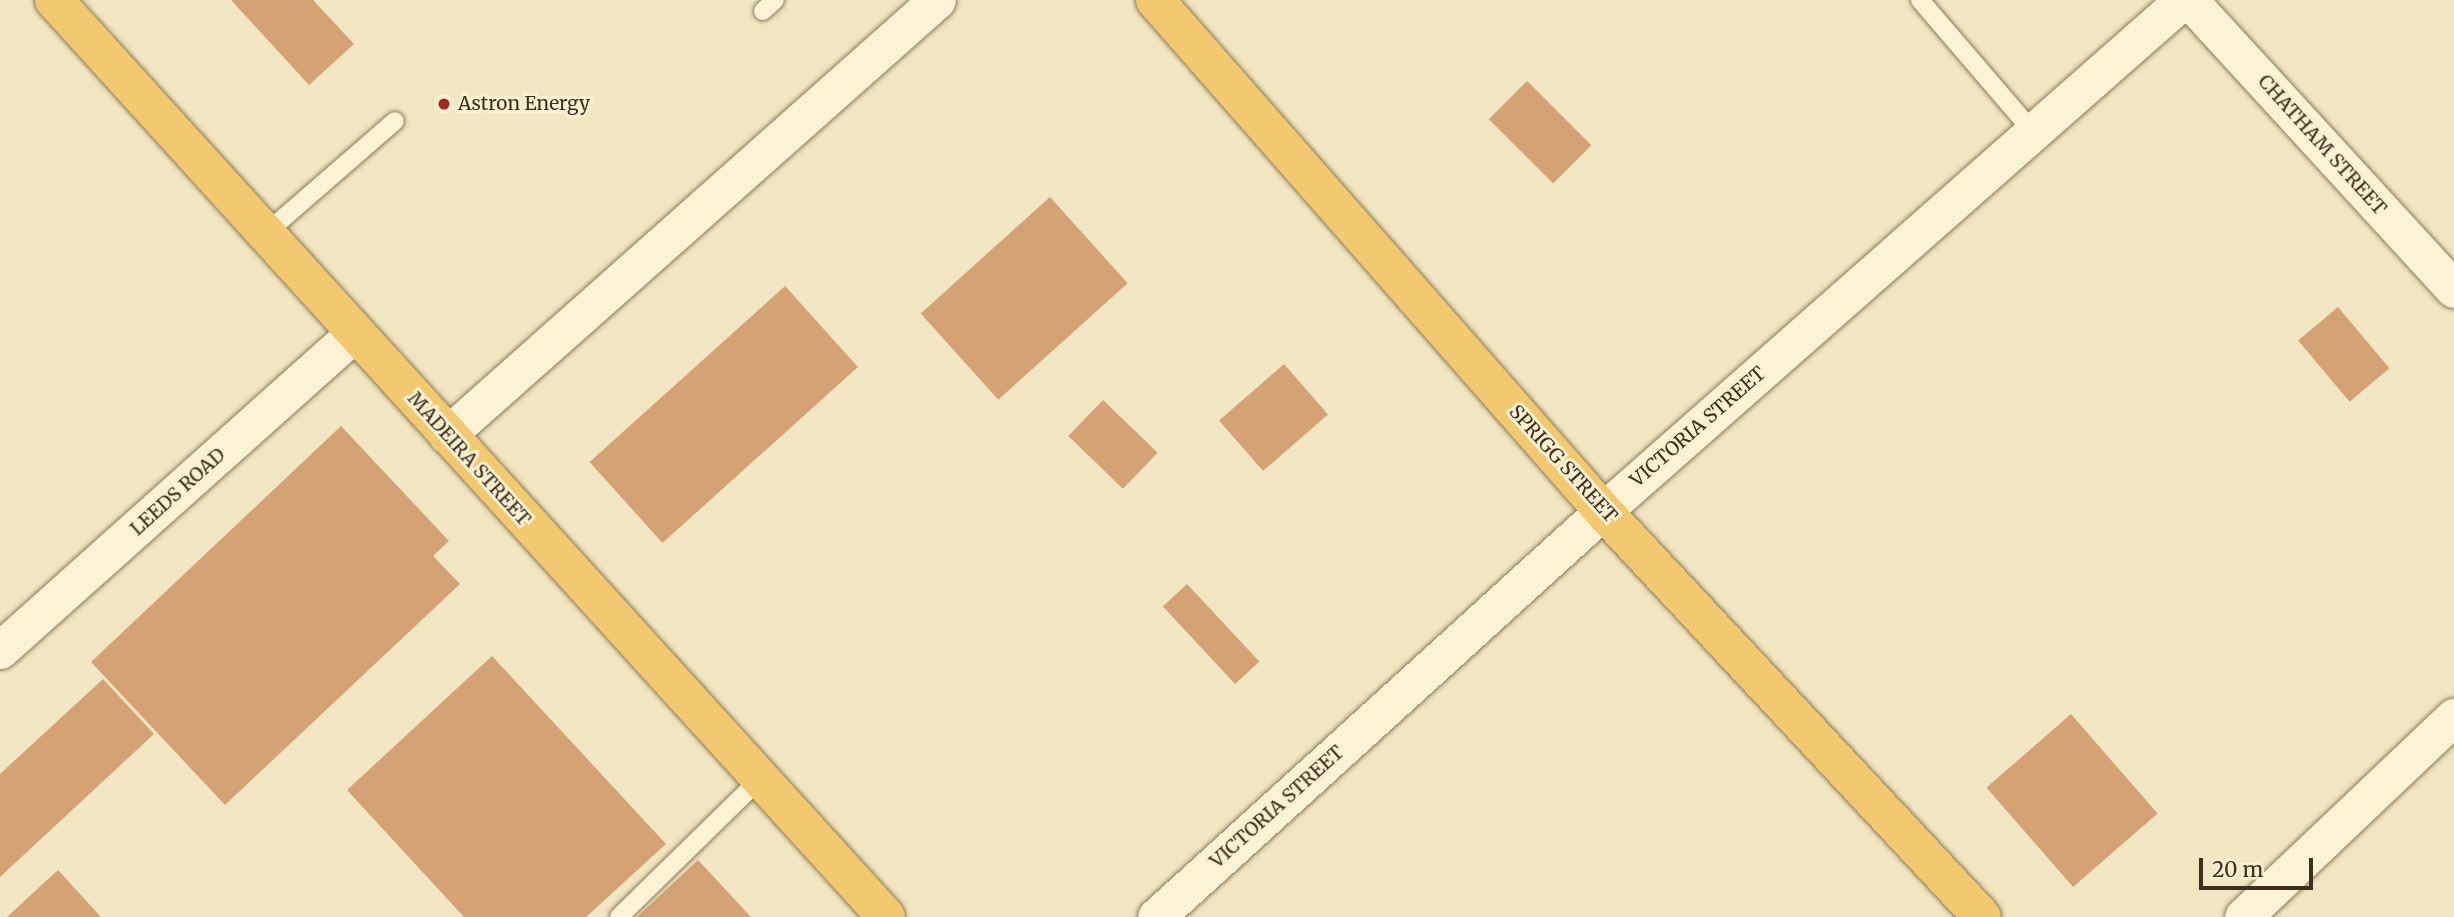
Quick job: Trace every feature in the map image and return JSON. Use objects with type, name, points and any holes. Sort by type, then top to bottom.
[{"type":"highway","name":"MADEIRA STREET","points":[[54,0],[886,917]]},
{"type":"highway","name":"SPRIGG STREET","points":[[1155,0],[1603,511],[1982,917]]},
{"type":"street","points":[[447,435],[937,0]]},
{"type":"street","name":"VICTORIA STREET","points":[[1156,917],[1603,511],[2183,0]]},
{"type":"street","name":"CHATHAM STREET","points":[[2189,0],[2454,289]]},
{"type":"street","name":"LEEDS ROAD","points":[[0,650],[355,333]]},
{"type":"street","points":[[2243,917],[2454,717]]},
{"type":"lane","points":[[1920,0],[2033,132]]},
{"type":"lane","points":[[265,234],[395,121]]},
{"type":"lane","points":[[619,917],[760,779]]},
{"type":"building","points":[[231,0],[313,0],[354,44],[309,85]]},
{"type":"building","points":[[1527,81],[1591,145],[1553,184],[1489,119]]},
{"type":"building","points":[[1050,197],[1128,283],[998,400],[921,313]]},
{"type":"building","points":[[785,286],[858,367],[662,543],[590,462]]},
{"type":"building","points":[[2338,307],[2389,368],[2350,402],[2298,340]]},
{"type":"building","points":[[1284,364],[1328,415],[1263,471],[1219,420]]},
{"type":"building","points":[[1103,400],[1158,453],[1123,489],[1068,436]]},
{"type":"building","points":[[341,426],[449,541],[433,556],[460,584],[225,805],[91,662]]},
{"type":"building","points":[[1187,584],[1259,662],[1235,684],[1163,607]]},
{"type":"building","points":[[492,656],[666,844],[586,917],[464,917],[347,790]]},
{"type":"building","points":[[103,679],[154,734],[0,877],[0,774]]},
{"type":"building","points":[[2071,714],[2158,814],[2073,887],[1986,787]]},
{"type":"building","points":[[698,860],[751,917],[637,917]]},
{"type":"building","points":[[58,870],[101,917],[7,917]]},
{"type":"place","name":"Astron Energy","points":[[444,104]]}]
